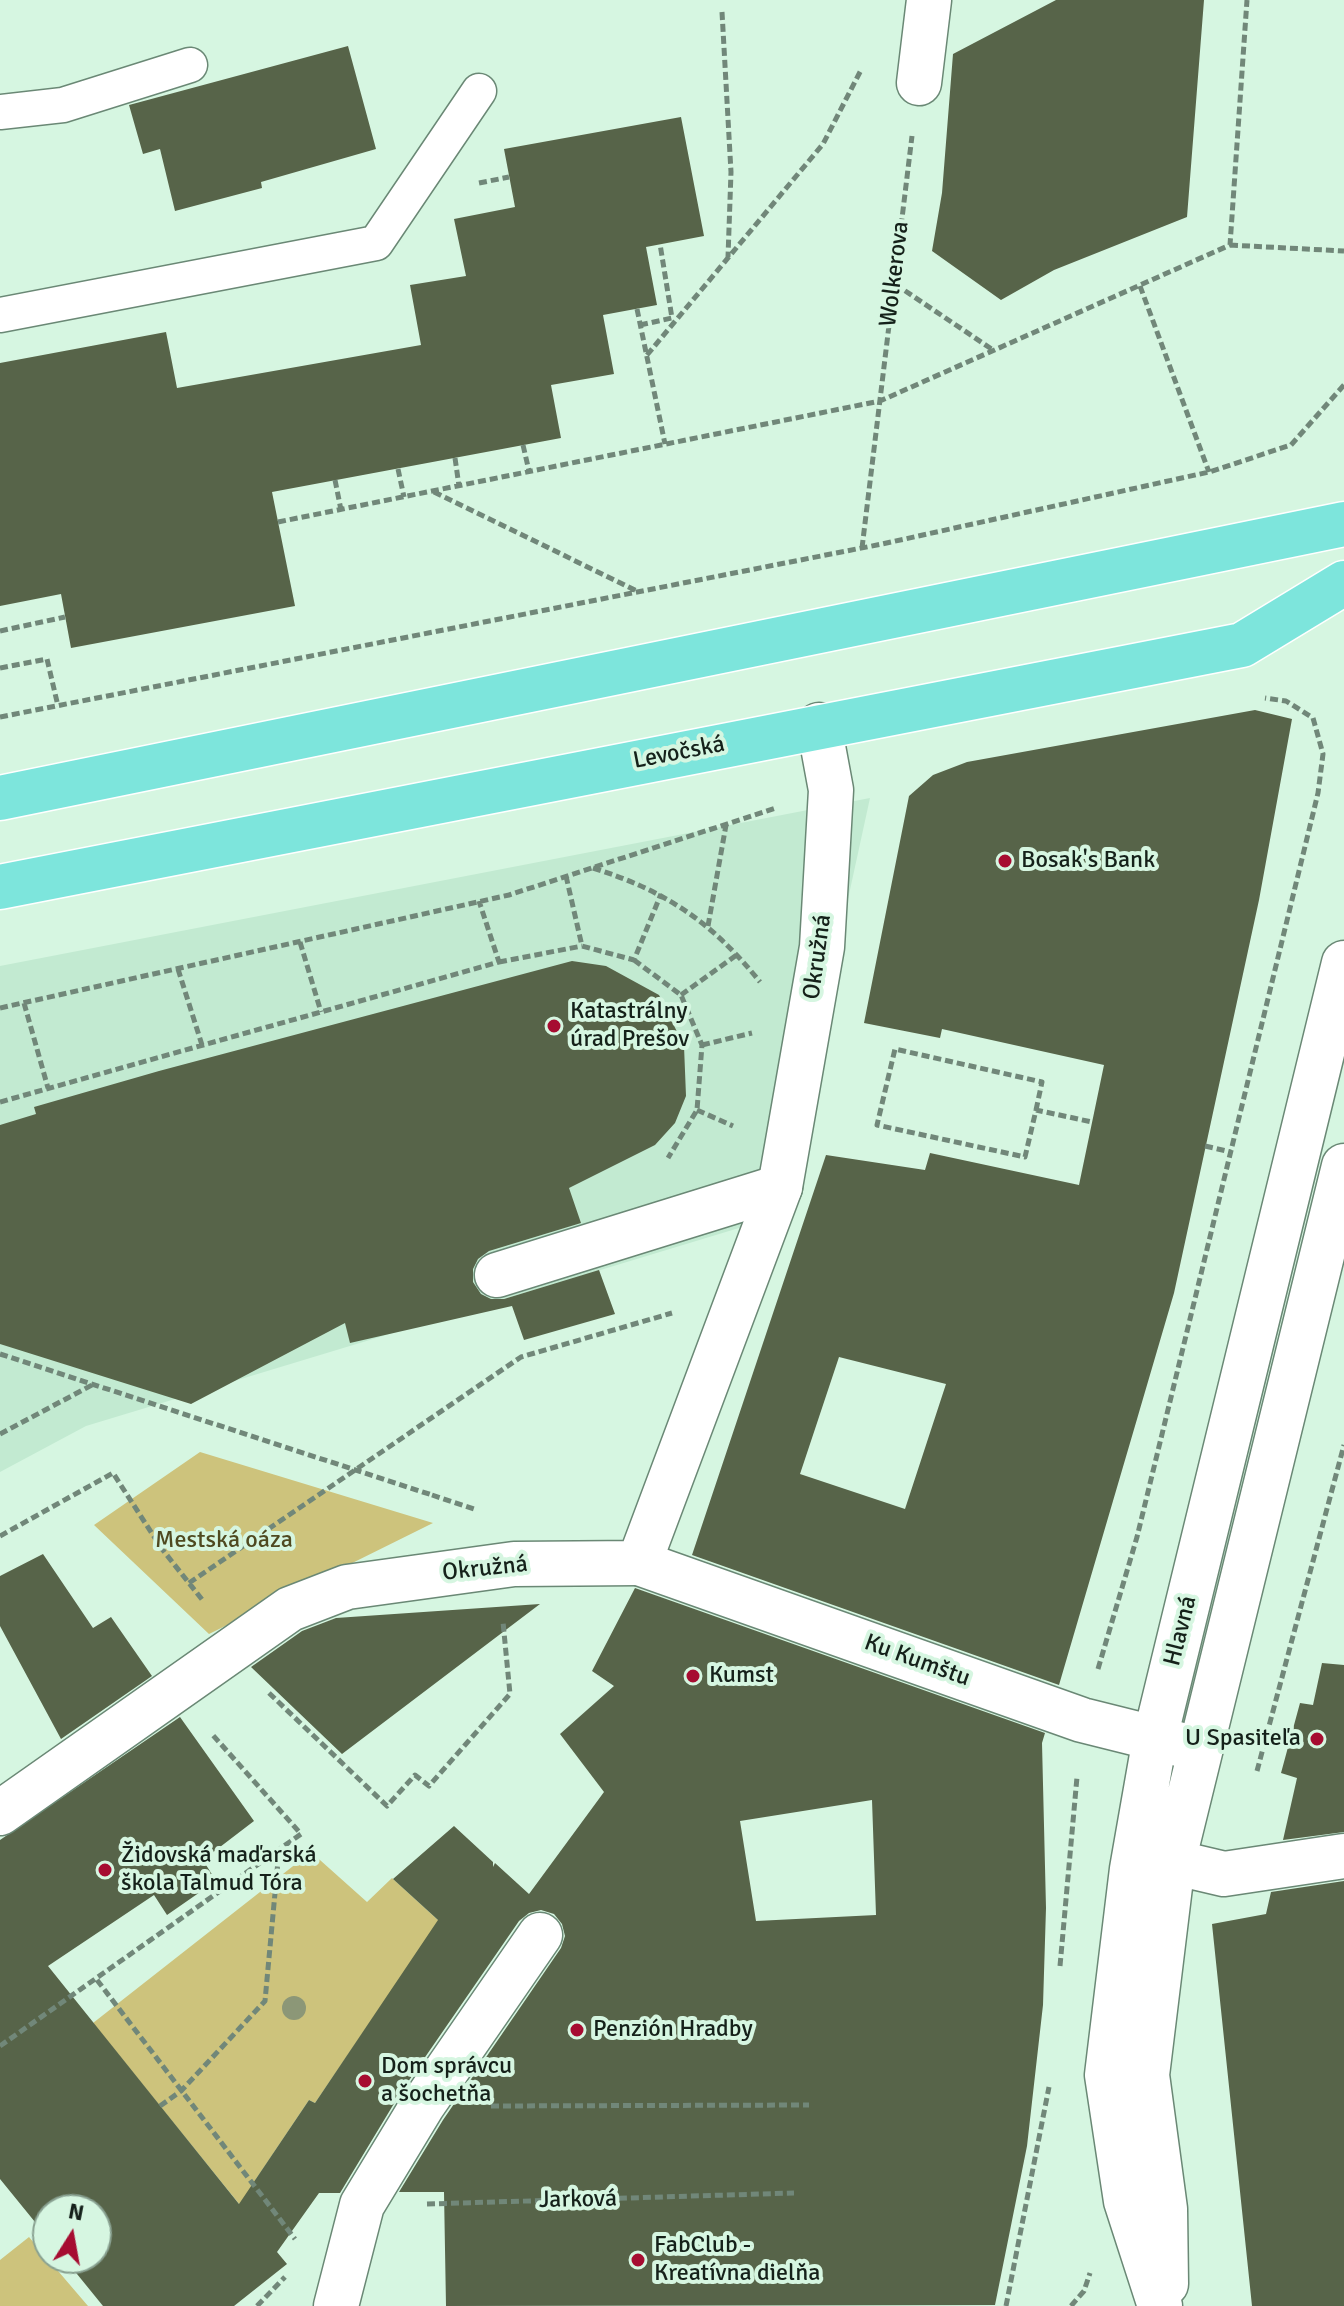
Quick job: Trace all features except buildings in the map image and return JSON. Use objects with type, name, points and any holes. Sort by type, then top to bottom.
[{"type":"main road","points":[[0,798],[1344,524]]},
{"type":"main road","name":"Levočská","points":[[0,887],[1242,645],[1344,583]]},
{"type":"street","points":[[919,83],[929,0]]},
{"type":"street","name":"Okružná","points":[[0,1813],[290,1609],[347,1587],[496,1566],[639,1563],[780,1187],[822,947],[831,790],[819,725]]},
{"type":"street","name":"Hlavná","points":[[1160,2306],[1126,2201],[1107,2075],[1132,1869],[1155,1738],[1344,963]]},
{"type":"street","name":"Hlavná","points":[[1167,2306],[1165,2209],[1147,2075],[1173,1862],[1198,1749],[1344,1166]]},
{"type":"street","points":[[497,1275],[780,1187]]},
{"type":"street","name":"Ku Kumštu","points":[[639,1563],[1082,1720],[1198,1749]]},
{"type":"street","points":[[1173,1862],[1224,1874],[1344,1856]]},
{"type":"street","points":[[336,2306],[362,2205],[422,2106],[540,1935]]},
{"type":"lane","points":[[0,112],[63,105],[190,65]]},
{"type":"lane","points":[[0,315],[376,243],[479,91]]},
{"type":"path","points":[[1230,245],[1247,0]]},
{"type":"path","points":[[722,12],[731,172],[728,258]]},
{"type":"path","points":[[647,355],[823,144],[863,65]]},
{"type":"path","name":"Wolkerova","points":[[862,548],[919,83]]},
{"type":"path","points":[[640,325],[672,318],[660,244]]},
{"type":"path","points":[[278,522],[880,401],[1230,245],[1344,251]]},
{"type":"path","points":[[894,284],[993,350]]},
{"type":"path","points":[[1140,286],[1209,472]]},
{"type":"path","points":[[637,309],[665,444]]},
{"type":"path","points":[[0,717],[862,548],[1209,472],[1291,445],[1344,385]]},
{"type":"path","points":[[523,445],[529,472]]},
{"type":"path","points":[[455,458],[459,486]]},
{"type":"path","points":[[398,469],[404,497]]},
{"type":"path","points":[[335,480],[341,510]]},
{"type":"path","points":[[433,492],[639,592]]},
{"type":"path","points":[[0,631],[65,617]]},
{"type":"path","points":[[0,668],[47,659],[58,706]]},
{"type":"path","points":[[1059,1973],[1082,1720],[1137,1537],[1318,793],[1323,754],[1313,718],[1286,701],[1252,697]]},
{"type":"path","points":[[0,1008],[479,901],[592,868],[831,790]]},
{"type":"path","points":[[708,927],[726,825]]},
{"type":"path","points":[[592,868],[661,894],[685,908],[738,954],[764,987]]},
{"type":"path","points":[[566,876],[582,946]]},
{"type":"path","points":[[634,960],[661,894]]},
{"type":"path","points":[[479,901],[499,962]]},
{"type":"path","points":[[300,942],[321,1012]]},
{"type":"path","points":[[0,1102],[499,962],[582,946],[634,960],[681,995],[702,1045],[697,1110],[668,1158]]},
{"type":"path","points":[[681,995],[738,954]]},
{"type":"path","points":[[178,969],[202,1045]]},
{"type":"path","points":[[24,1003],[48,1088]]},
{"type":"path","points":[[895,1049],[1042,1082],[1036,1110],[1025,1157],[877,1125],[895,1049]]},
{"type":"path","points":[[1036,1110],[1092,1122]]},
{"type":"path","points":[[1205,1146],[1231,1152]]},
{"type":"path","points":[[189,1583],[521,1357],[603,1333]]},
{"type":"path","points":[[0,1354],[432,1495]]},
{"type":"path","points":[[0,1434],[94,1384]]},
{"type":"path","points":[[0,1536],[113,1473],[211,1611]]},
{"type":"path","points":[[267,1691],[387,1806],[415,1775],[429,1786],[510,1694],[496,1566]]},
{"type":"path","points":[[0,2046],[301,1834],[191,1710],[171,1693]]},
{"type":"path","points":[[160,2106],[181,2091],[265,2001],[279,1849]]},
{"type":"path","points":[[97,1980],[295,2236],[298,2250]]},
{"type":"path","points":[[1006,2306],[1047,2111],[1049,2081]]},
{"type":"path","points":[[422,2106],[809,2105]]},
{"type":"path","name":"Jarková","points":[[362,2205],[794,2193]]},
{"type":"path","points":[[257,2306],[294,2266]]},
{"type":"path","points":[[1071,2306],[1084,2291],[1091,2269]]},
{"type":"shaded area","points":[[870,798],[816,1046],[762,1221],[86,1426],[0,1472],[0,966]]},
{"type":"green space","name":"Mestská oáza","points":[[200,1452],[433,1523],[209,1634],[94,1525]]},
{"type":"green space","points":[[311,1852],[367,1902],[392,1878],[439,1921],[315,2103],[309,2100],[256,2179],[244,2210],[93,2023]]},
{"type":"green space","points":[[29,2237],[32,2241],[32,2274],[61,2274],[88,2306],[0,2306],[0,2260]]},
{"type":"place","name":"Bosak's Bank","points":[[1005,861]]},
{"type":"place","name":"Katastrálny úrad Prešov","points":[[554,1026]]},
{"type":"place","name":"Kumst","points":[[693,1676]]},
{"type":"place","name":"U Spasiteľa","points":[[1317,1739]]},
{"type":"place","name":"Židovská maďarská škola Talmud Tóra","points":[[105,1870]]},
{"type":"place","name":"Penzión Hradby","points":[[577,2030]]},
{"type":"place","name":"Dom správcu a šochetňa","points":[[365,2081]]},
{"type":"place","name":"FabClub - Kreatívna dielňa","points":[[638,2260]]}]
